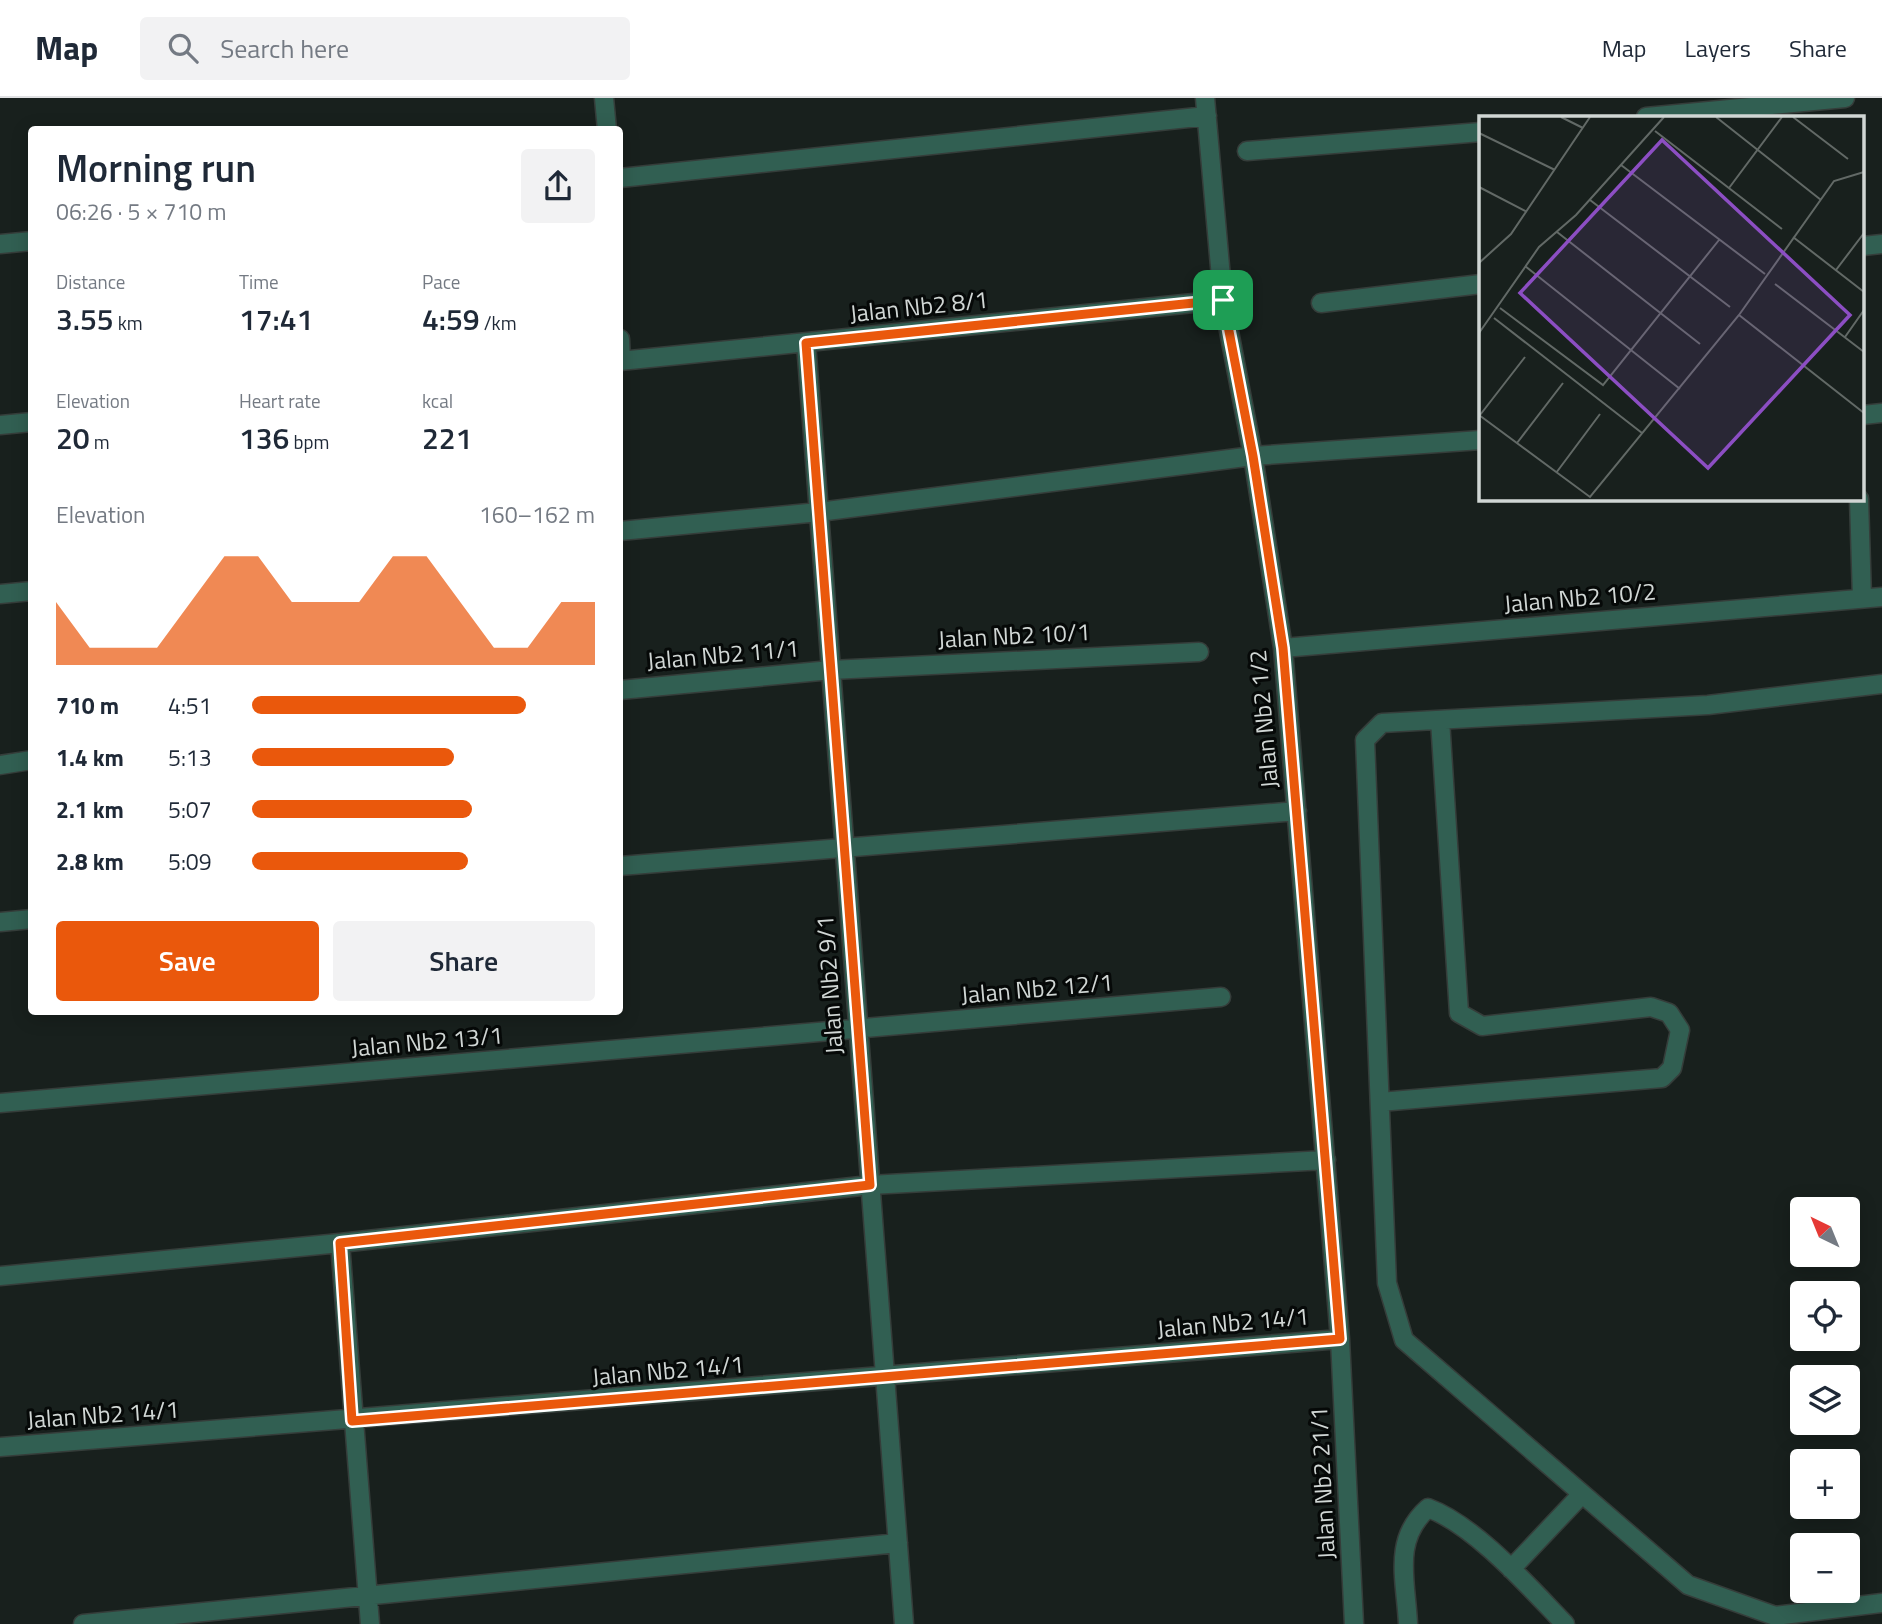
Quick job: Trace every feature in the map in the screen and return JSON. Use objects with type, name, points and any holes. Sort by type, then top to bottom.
[{"type":"street","points":[[604,98],[607,126]]},
{"type":"street","points":[[1656,116],[1845,98]]},
{"type":"street","points":[[623,178],[1206,107]]},
{"type":"street","name":"Jalan Nb2 1/2","points":[[1206,107],[1223,300],[1253,456],[1283,648],[1340,1339]]},
{"type":"street","points":[[1247,151],[1479,132]]},
{"type":"street","points":[[0,244],[28,241]]},
{"type":"street","points":[[1864,246],[1882,244]]},
{"type":"street","points":[[1321,303],[1479,284]]},
{"type":"street","name":"Jalan Nb2 8/1","points":[[623,361],[1223,300]]},
{"type":"street","name":"Jalan Nb2 9/1","points":[[806,343],[904,1624]]},
{"type":"street","points":[[1864,415],[1882,413]]},
{"type":"street","points":[[0,425],[28,422]]},
{"type":"street","points":[[623,531],[819,512],[1253,456],[1479,440]]},
{"type":"street","points":[[1859,500],[1862,598]]},
{"type":"street","points":[[0,594],[28,591]]},
{"type":"street","name":"Jalan Nb2 10/2","points":[[1283,648],[1882,597]]},
{"type":"street","name":"Jalan Nb2 10/1","points":[[831,670],[1199,652]]},
{"type":"street","name":"Jalan Nb2 11/1","points":[[623,690],[831,670]]},
{"type":"street","points":[[1882,684],[1708,705],[1382,723],[1365,740],[1387,1283],[1404,1340],[1688,1585],[1775,1615],[1882,1603]]},
{"type":"street","points":[[1380,1102],[1662,1078],[1672,1068],[1680,1030],[1669,1013],[1651,1007],[1482,1026],[1459,1013],[1440,720]]},
{"type":"street","points":[[0,765],[28,761]]},
{"type":"street","points":[[623,866],[1297,811]]},
{"type":"street","points":[[0,922],[28,919]]},
{"type":"street","name":"Jalan Nb2 12/1","points":[[858,1030],[1221,997]]},
{"type":"street","name":"Jalan Nb2 13/1","points":[[0,1103],[858,1030]]},
{"type":"street","points":[[0,1276],[340,1243],[870,1185],[1326,1160]]},
{"type":"street","points":[[340,1243],[370,1624]]},
{"type":"street","name":"Jalan Nb2 14/1","points":[[0,1447],[352,1421],[1340,1339]]},
{"type":"street","name":"Jalan Nb2 21/1","points":[[1340,1339],[1354,1624]]},
{"type":"street","points":[[1511,1569],[1582,1494]]},
{"type":"street","points":[[1408,1624],[1403,1544],[1414,1521],[1428,1508],[1445,1514],[1511,1569],[1565,1624]]},
{"type":"street","points":[[83,1624],[898,1544]]},
{"type":"route","points":[[1223,300],[1253,456],[1283,648],[1340,1339],[352,1421],[340,1243],[870,1185],[806,343],[1223,300]]}]
